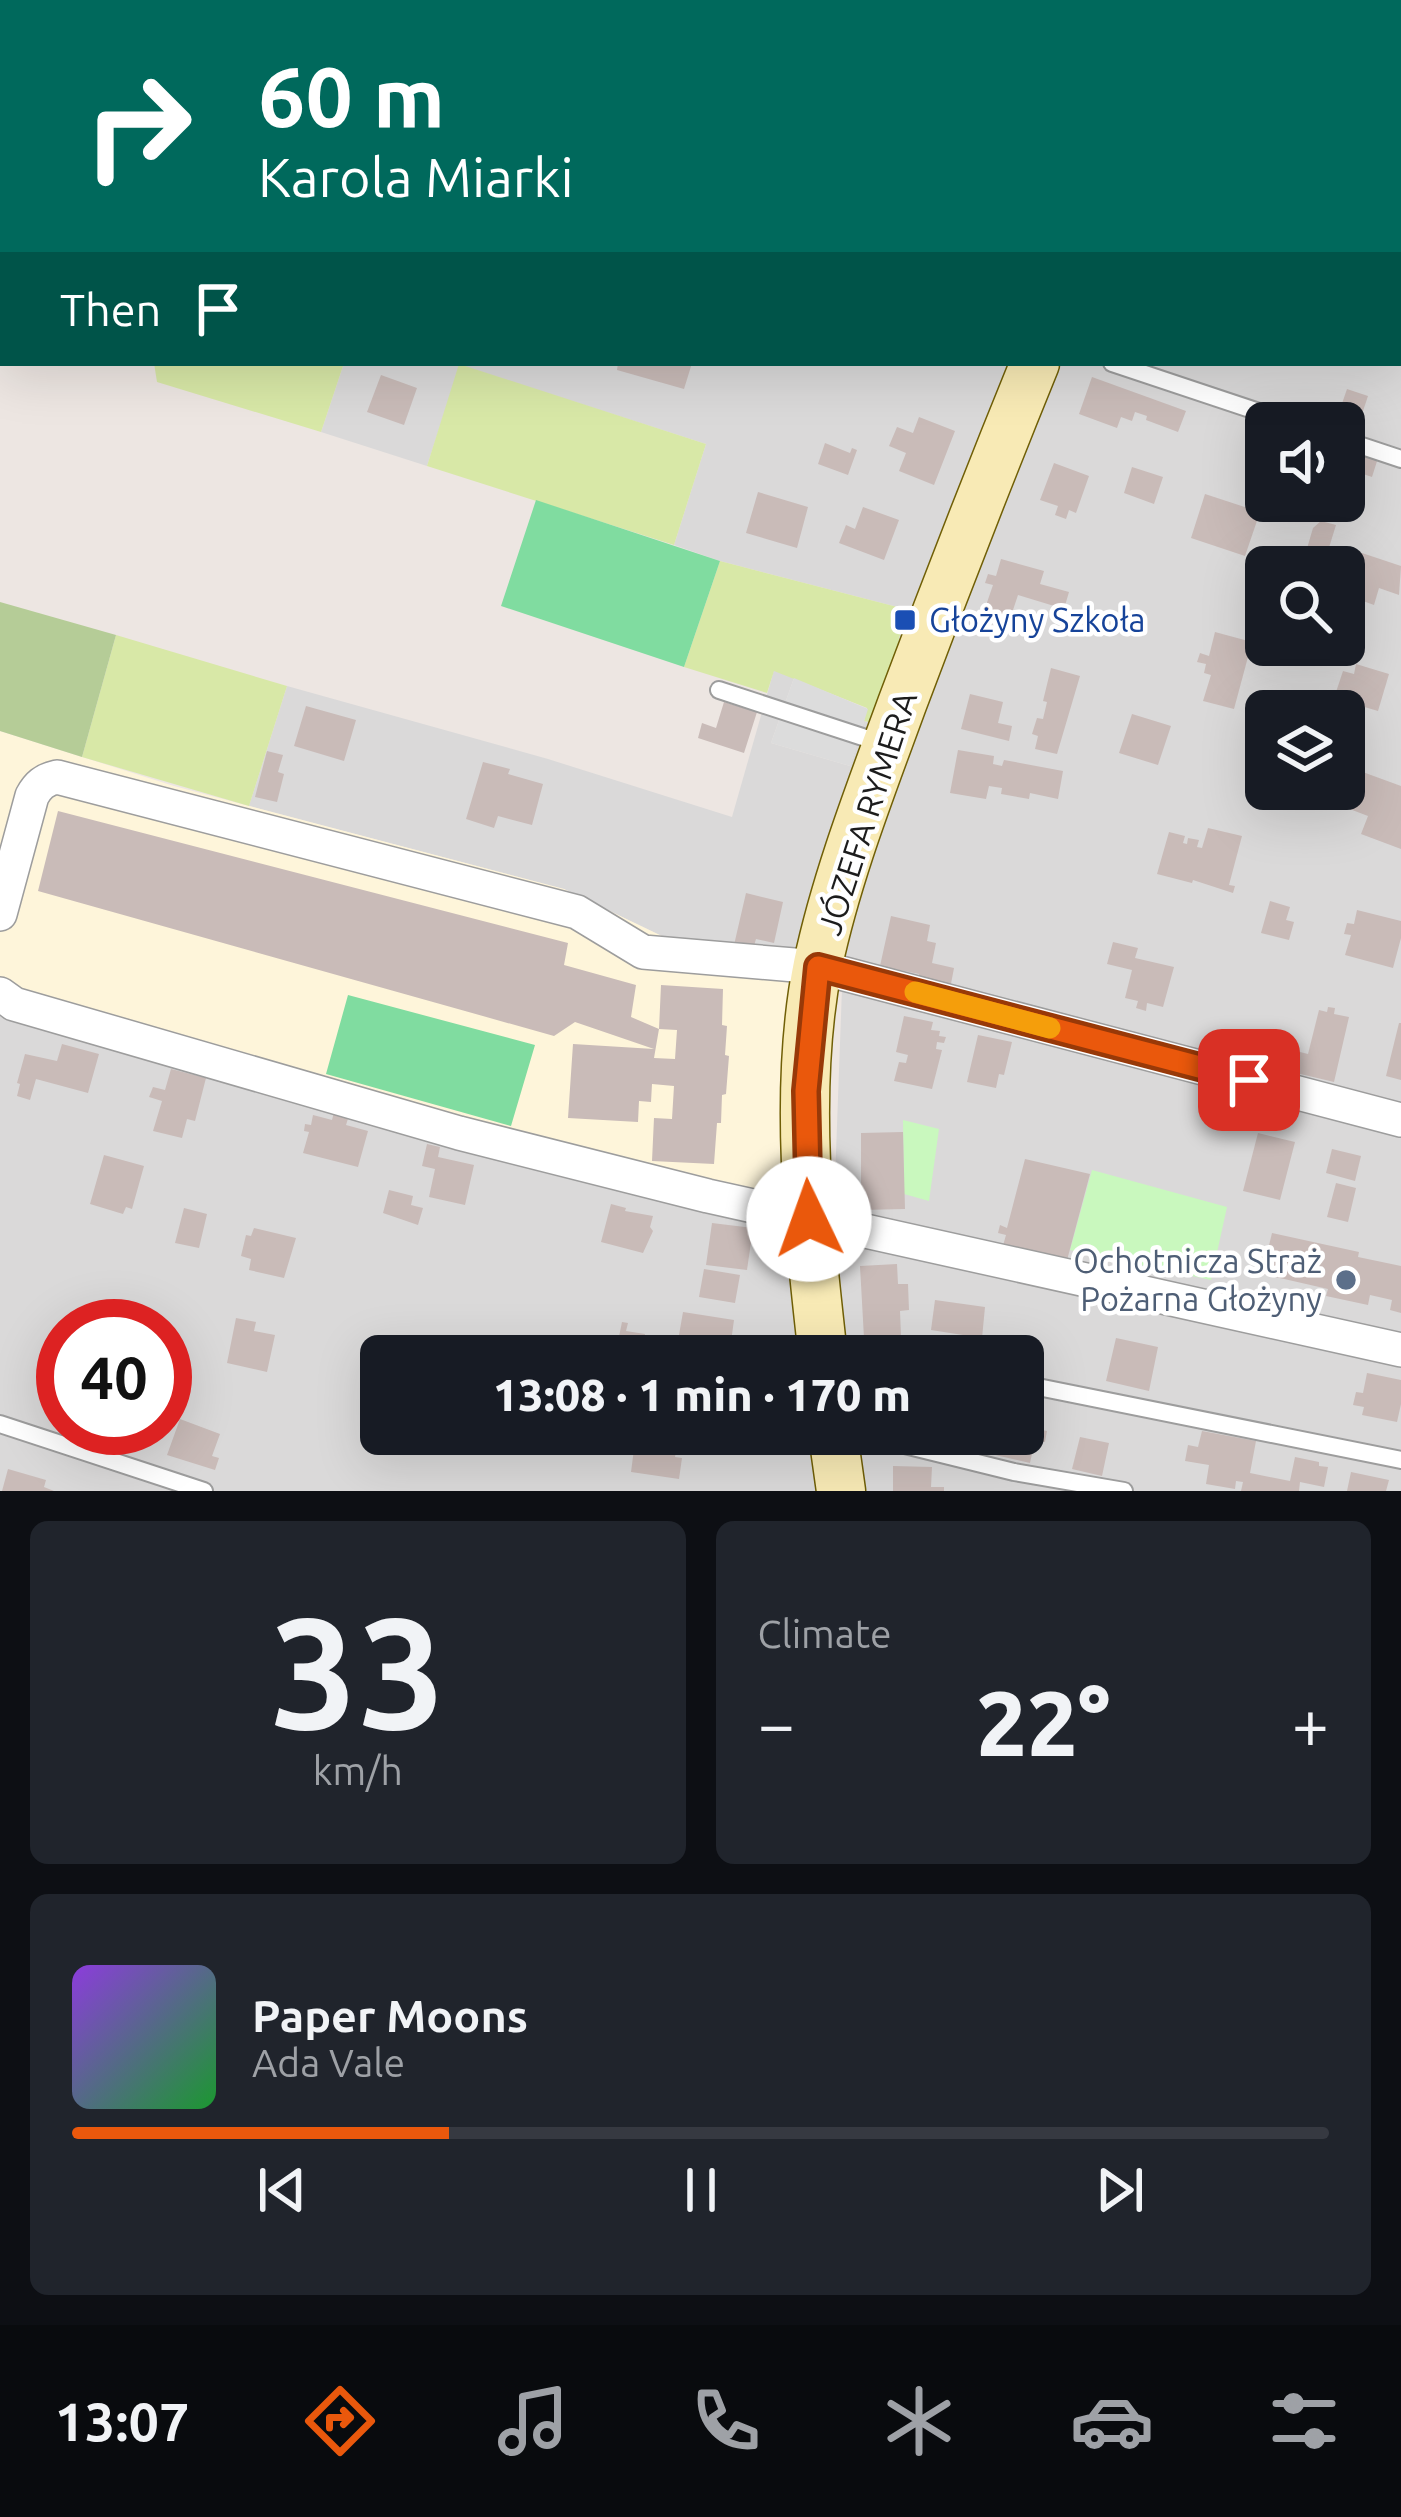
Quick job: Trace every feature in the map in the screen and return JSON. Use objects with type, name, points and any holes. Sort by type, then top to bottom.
[{"type":"street","name":"JÓZEFA RYMERA","points":[[821,1335],[809,1219],[806,1091],[818,967],[836,896],[887,745],[1034,366]]},
{"type":"street","points":[[0,914],[32,796],[46,779],[57,777],[577,912],[643,952],[818,967],[1401,1120]]},
{"type":"street","points":[[0,994],[14,1004],[459,1133],[708,1196],[1401,1350]]},
{"type":"street","points":[[836,1455],[841,1491]]},
{"type":"lane","points":[[1121,366],[1245,407]]},
{"type":"lane","points":[[1365,447],[1401,459]]},
{"type":"lane","points":[[718,691],[887,745]]},
{"type":"lane","points":[[1044,1388],[1401,1460]]},
{"type":"lane","points":[[0,1424],[204,1491]]},
{"type":"lane","points":[[945,1455],[1124,1491]]},
{"type":"shaded area","points":[[343,366],[460,366],[427,466],[321,432]]},
{"type":"shaded area","points":[[463,366],[1401,366],[1401,1491],[0,1491],[0,1010],[585,1182],[833,1235],[843,961],[668,939],[564,889],[249,806],[287,686],[548,759],[732,817],[774,670],[794,678],[771,743],[850,766],[864,721],[871,723],[897,656],[909,610],[674,545],[706,444]]},
{"type":"shaded area","points":[[794,678],[868,709],[850,766],[771,743]]},
{"type":"shaded area","points":[[0,731],[174,786],[564,889],[668,939],[800,958],[785,1202],[588,1157],[70,1011],[0,979]]},
{"type":"green space","points":[[154,366],[343,366],[321,432],[157,382]]},
{"type":"green space","points":[[458,366],[706,444],[674,545],[427,466]]},
{"type":"green space","points":[[536,500],[720,561],[684,667],[501,606]]},
{"type":"green space","points":[[720,561],[909,610],[872,723],[864,721],[867,708],[774,671],[767,693],[684,667]]},
{"type":"green space","points":[[0,602],[116,635],[82,757],[0,731]]},
{"type":"green space","points":[[116,635],[287,686],[249,806],[82,757]]},
{"type":"green space","points":[[348,995],[535,1045],[511,1126],[326,1074]]},
{"type":"green space","points":[[903,1120],[939,1129],[929,1201],[904,1194]]},
{"type":"green space","points":[[1092,1170],[1227,1207],[1211,1280],[1070,1250]]},
{"type":"building","points":[[618,366],[691,366],[684,389],[617,370]]},
{"type":"building","points":[[381,375],[417,388],[404,425],[367,412]]},
{"type":"building","points":[[1092,377],[1186,411],[1178,432],[1135,412],[1132,421],[1121,417],[1117,428],[1079,414]]},
{"type":"building","points":[[1347,389],[1368,396],[1365,405],[1343,402]]},
{"type":"building","points":[[919,417],[955,431],[934,485],[899,471],[906,453],[889,446],[897,427],[913,433]]},
{"type":"building","points":[[825,443],[850,453],[852,448],[857,450],[848,475],[818,464]]},
{"type":"building","points":[[1365,454],[1378,458],[1372,477],[1365,475]]},
{"type":"building","points":[[1054,463],[1089,476],[1076,513],[1069,510],[1066,519],[1055,515],[1058,506],[1040,500]]},
{"type":"building","points":[[1132,467],[1163,477],[1154,504],[1124,493]]},
{"type":"building","points":[[758,492],[808,507],[797,548],[746,533]]},
{"type":"building","points":[[1205,494],[1245,507],[1245,522],[1257,522],[1245,556],[1191,538]]},
{"type":"building","points":[[863,507],[899,520],[884,560],[839,543],[846,525],[855,529]]},
{"type":"building","points":[[1320,522],[1336,525],[1330,546],[1308,546]]},
{"type":"building","points":[[1365,554],[1401,566],[1399,595],[1379,588],[1374,605],[1365,602]]},
{"type":"building","points":[[1001,559],[1044,571],[1040,584],[1069,592],[1064,609],[1018,595],[1008,625],[982,617],[993,585],[985,583],[988,574],[996,576]]},
{"type":"building","points":[[1215,632],[1245,640],[1246,666],[1234,709],[1203,701],[1211,675],[1204,673],[1206,664],[1197,662],[1200,653],[1209,656]]},
{"type":"building","points":[[1356,666],[1363,666],[1389,674],[1378,711],[1365,707],[1365,690],[1337,690],[1343,671],[1354,674]]},
{"type":"building","points":[[1051,668],[1080,676],[1057,754],[1035,749],[1038,736],[1032,734],[1037,718],[1043,719]]},
{"type":"building","points":[[970,694],[1003,702],[998,723],[1012,726],[1009,741],[961,729]]},
{"type":"building","points":[[724,702],[757,712],[744,753],[698,738],[702,723],[716,728]]},
{"type":"building","points":[[306,706],[356,720],[344,761],[294,746]]},
{"type":"building","points":[[1132,714],[1171,726],[1158,765],[1119,753]]},
{"type":"building","points":[[958,750],[994,756],[993,764],[1002,766],[1004,760],[1063,771],[1058,799],[1001,794],[1002,788],[989,786],[986,799],[950,793]]},
{"type":"building","points":[[267,751],[283,755],[277,802],[255,797]]},
{"type":"building","points":[[483,762],[543,784],[532,825],[498,816],[494,828],[466,819]]},
{"type":"building","points":[[1365,773],[1401,786],[1401,849],[1361,834],[1368,816],[1352,810],[1365,810]]},
{"type":"building","points":[[58,811],[568,943],[564,965],[636,985],[631,1017],[659,1029],[661,985],[723,989],[722,1025],[727,1026],[725,1055],[729,1056],[714,1164],[652,1161],[654,1118],[672,1119],[674,1086],[652,1084],[651,1102],[639,1101],[638,1122],[568,1118],[573,1044],[654,1049],[575,1022],[554,1036],[38,891]],"holes":[[[659,1029],[677,1030],[675,1059],[654,1058]]]},
{"type":"building","points":[[1208,828],[1242,836],[1229,885],[1235,886],[1233,893],[1157,874],[1169,832],[1185,836],[1183,843],[1188,838],[1199,840],[1197,847],[1202,848]]},
{"type":"building","points":[[746,893],[783,902],[774,943],[756,939],[753,949],[734,945]]},
{"type":"building","points":[[1270,901],[1290,907],[1286,920],[1294,922],[1289,940],[1261,933]]},
{"type":"building","points":[[1357,910],[1401,921],[1393,968],[1345,955],[1351,935],[1344,934],[1347,923],[1354,924]]},
{"type":"building","points":[[891,916],[930,925],[927,941],[936,943],[932,963],[954,968],[950,989],[918,983],[919,974],[880,966]]},
{"type":"building","points":[[1113,942],[1138,948],[1135,958],[1174,967],[1163,1007],[1147,1003],[1146,1011],[1136,1008],[1138,1001],[1125,998],[1132,970],[1107,964]]},
{"type":"building","points":[[1328,1007],[1335,1008],[1334,1014],[1349,1017],[1334,1082],[1288,1071],[1292,1050],[1308,1054],[1319,1010],[1327,1012]]},
{"type":"building","points":[[904,1016],[933,1022],[931,1030],[946,1037],[944,1043],[937,1042],[936,1049],[942,1050],[932,1089],[894,1081],[899,1062],[906,1063],[908,1055],[896,1052]]},
{"type":"building","points":[[1401,1023],[1401,1080],[1386,1076]]},
{"type":"building","points":[[978,1035],[1012,1042],[996,1088],[967,1082]]},
{"type":"building","points":[[62,1044],[99,1054],[88,1093],[36,1079],[30,1100],[17,1096],[25,1054],[57,1061]]},
{"type":"building","points":[[171,1069],[206,1078],[195,1121],[187,1119],[182,1138],[153,1131],[162,1101],[149,1097],[153,1087],[165,1090]]},
{"type":"building","points":[[335,1108],[350,1112],[346,1125],[368,1131],[358,1167],[303,1153],[309,1132],[304,1131],[305,1124],[311,1125],[313,1115],[332,1120]]},
{"type":"building","points":[[903,1132],[905,1209],[861,1210],[861,1133]]},
{"type":"building","points":[[1258,1133],[1295,1142],[1280,1200],[1243,1191]]},
{"type":"building","points":[[427,1144],[440,1147],[438,1157],[474,1165],[465,1205],[429,1197],[435,1169],[422,1166]]},
{"type":"building","points":[[1332,1149],[1361,1156],[1355,1181],[1326,1173]]},
{"type":"building","points":[[104,1155],[144,1166],[132,1209],[126,1207],[123,1214],[90,1204]]},
{"type":"building","points":[[1025,1159],[1090,1174],[1066,1264],[1002,1249],[1006,1235],[998,1233],[1000,1225],[1007,1228]]},
{"type":"building","points":[[1336,1183],[1356,1188],[1348,1222],[1327,1217]]},
{"type":"building","points":[[389,1190],[413,1196],[411,1205],[423,1208],[418,1225],[383,1213]]},
{"type":"building","points":[[611,1204],[653,1216],[653,1231],[643,1253],[601,1242]]},
{"type":"building","points":[[184,1208],[207,1214],[199,1248],[175,1243]]},
{"type":"building","points":[[712,1223],[753,1228],[747,1270],[706,1265]]},
{"type":"building","points":[[254,1228],[296,1238],[284,1278],[249,1270],[251,1259],[241,1256],[246,1235],[251,1236]]},
{"type":"building","points":[[1272,1233],[1401,1266],[1401,1313],[1390,1310],[1392,1300],[1370,1295],[1368,1305],[1326,1296],[1328,1289],[1262,1274]]},
{"type":"building","points":[[897,1264],[898,1284],[908,1284],[909,1310],[900,1311],[901,1335],[864,1335],[860,1266]]},
{"type":"building","points":[[704,1269],[740,1275],[735,1303],[699,1297]]},
{"type":"building","points":[[935,1300],[985,1307],[982,1335],[931,1330]]},
{"type":"building","points":[[683,1312],[734,1320],[732,1335],[679,1335]]},
{"type":"building","points":[[236,1318],[256,1322],[254,1331],[275,1335],[267,1372],[227,1363]]},
{"type":"building","points":[[622,1322],[628,1323],[626,1331],[645,1334],[645,1335],[619,1335]]},
{"type":"building","points":[[1116,1338],[1158,1347],[1149,1391],[1106,1381]]},
{"type":"building","points":[[1367,1373],[1401,1380],[1397,1422],[1362,1415],[1364,1407],[1353,1405],[1356,1392],[1363,1393]]},
{"type":"building","points":[[192,1424],[220,1434],[212,1456],[219,1458],[215,1470],[167,1455],[192,1455]]},
{"type":"building","points":[[1202,1431],[1256,1441],[1250,1473],[1290,1481],[1295,1457],[1319,1462],[1328,1467],[1324,1487],[1300,1482],[1299,1491],[1241,1491],[1243,1482],[1236,1481],[1235,1489],[1206,1484],[1209,1465],[1185,1461],[1188,1445],[1198,1447]]},
{"type":"building","points":[[1080,1437],[1109,1443],[1102,1476],[1072,1469]]},
{"type":"building","points":[[633,1455],[682,1458],[679,1479],[631,1472]]},
{"type":"building","points":[[996,1455],[1032,1455],[1030,1463]]},
{"type":"building","points":[[893,1466],[932,1467],[931,1487],[944,1487],[944,1491],[893,1491]]},
{"type":"building","points":[[8,1469],[46,1480],[44,1487],[54,1491],[2,1491]]},
{"type":"building","points":[[1351,1472],[1389,1480],[1386,1491],[1347,1491]]},
{"type":"slow traffic","points":[[915,992],[1050,1028]]},
{"type":"place","name":"Głożyny Szkoła","points":[[905,620]]},
{"type":"place","name":"Ochotnicza Straż Pożarna Głożyny","points":[[1346,1280]]},
{"type":"route","points":[[809,1219],[806,1091],[818,967],[1249,1080]]}]
